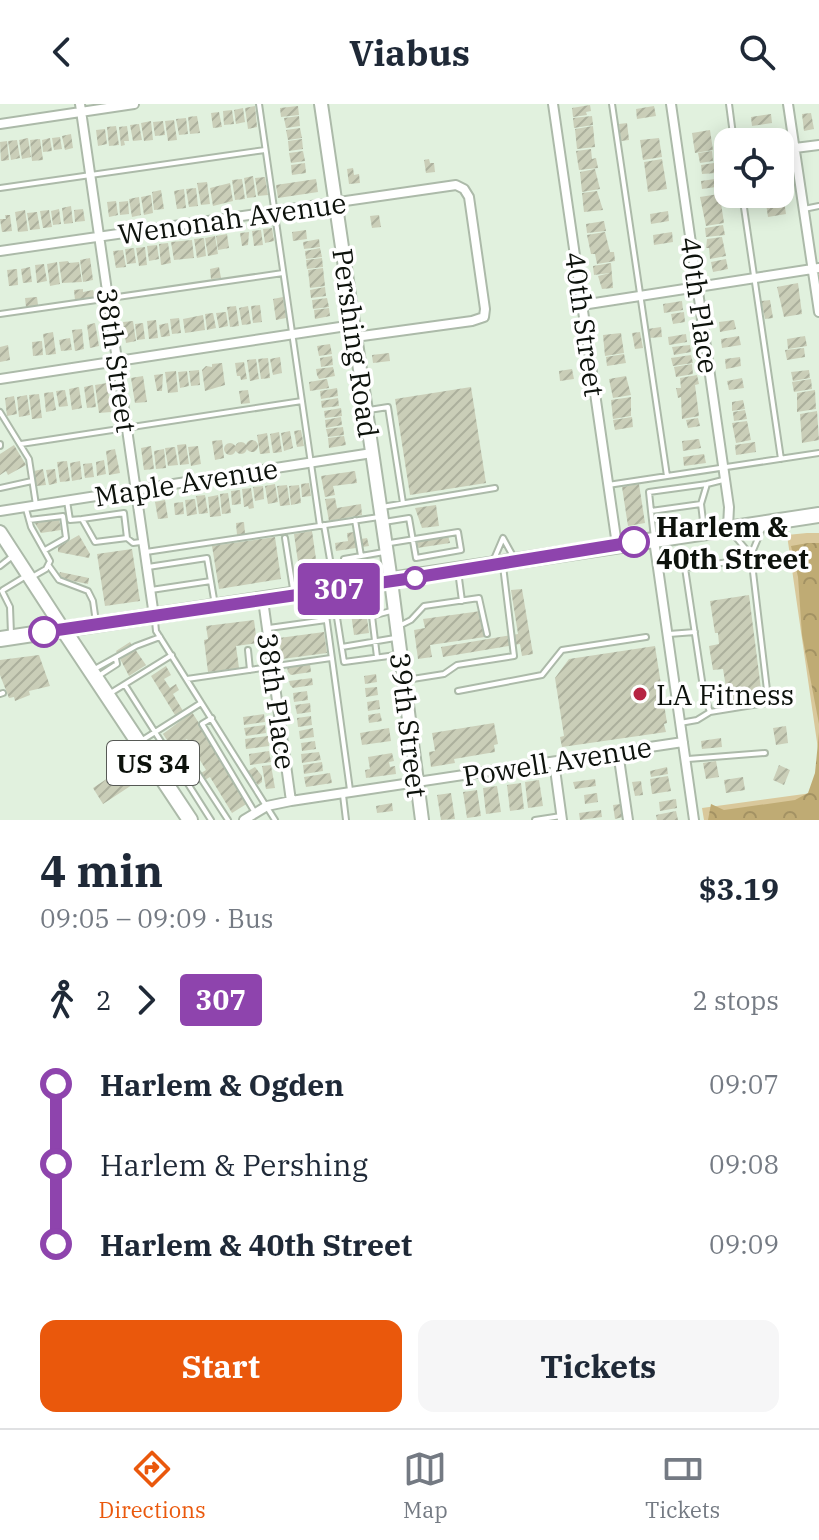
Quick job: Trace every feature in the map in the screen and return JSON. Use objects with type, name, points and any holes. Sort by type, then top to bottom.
[{"type":"main road","name":"Pershing Road","points":[[321,104],[391,581]]},
{"type":"main road","points":[[6,638],[819,515]]},
{"type":"main road","points":[[0,532],[63,629]]},
{"type":"main road","name":"39th Street","points":[[391,581],[422,820]]},
{"type":"main road","name":"US 34","points":[[63,629],[190,820]]},
{"type":"street","points":[[0,124],[80,108],[134,104]]},
{"type":"street","name":"40th Street","points":[[553,104],[617,545]]},
{"type":"street","name":"40th Place","points":[[671,104],[729,507],[735,514],[732,528]]},
{"type":"street","points":[[788,104],[816,269],[819,312]]},
{"type":"street","name":"38th Street","points":[[80,108],[154,616]]},
{"type":"street","points":[[795,148],[819,145]]},
{"type":"street","name":"Wenonah Avenue","points":[[0,251],[456,185],[464,189],[469,197],[484,317],[472,321],[354,331]]},
{"type":"street","points":[[582,305],[816,269]]},
{"type":"street","points":[[0,379],[292,334],[354,331]]},
{"type":"street","name":"Maple Avenue","points":[[0,511],[372,453]]},
{"type":"street","points":[[654,539],[694,820]]},
{"type":"street","name":"38th Place","points":[[263,600],[291,801]]},
{"type":"street","name":"Powell Avenue","points":[[244,820],[267,806],[291,801],[683,742]]},
{"type":"street","points":[[618,752],[628,820]]},
{"type":"street","points":[[554,762],[561,818]]},
{"type":"lane","points":[[259,104],[311,463],[335,590],[344,662],[400,654]]},
{"type":"lane","points":[[612,104],[667,476]]},
{"type":"lane","points":[[729,104],[732,128]]},
{"type":"lane","points":[[0,188],[265,150]]},
{"type":"lane","points":[[804,209],[819,206]]},
{"type":"lane","points":[[744,208],[781,459]]},
{"type":"lane","points":[[0,314],[283,273]]},
{"type":"lane","points":[[21,444],[302,401]]},
{"type":"lane","points":[[366,410],[388,407],[403,503]]},
{"type":"lane","points":[[0,412],[29,459],[32,481],[29,520],[45,550],[49,566],[59,580],[88,591],[97,624]]},
{"type":"lane","points":[[608,485],[819,453]]},
{"type":"lane","points":[[654,539],[649,492],[725,479]]},
{"type":"lane","points":[[0,488],[32,481]]},
{"type":"lane","points":[[705,532],[701,504],[707,484]]},
{"type":"lane","points":[[381,515],[403,503],[495,488]]},
{"type":"lane","points":[[67,501],[70,520],[124,513],[127,538],[133,543],[144,541]]},
{"type":"lane","points":[[651,511],[701,504]]},
{"type":"lane","points":[[145,553],[381,515],[409,518],[413,539],[416,558],[461,550],[458,532],[413,539],[344,559],[326,620],[347,793],[346,820]]},
{"type":"lane","points":[[29,520],[63,516],[66,538],[45,550]]},
{"type":"lane","points":[[82,519],[95,542],[127,538]]},
{"type":"lane","points":[[355,520],[361,556]]},
{"type":"lane","points":[[751,557],[764,523]]},
{"type":"lane","points":[[680,723],[697,720],[710,712],[766,703],[751,557],[732,528]]},
{"type":"lane","points":[[285,538],[294,596]]},
{"type":"lane","points":[[403,681],[444,674],[457,665],[514,656],[503,564],[503,538],[503,564]]},
{"type":"lane","points":[[0,566],[14,555]]},
{"type":"lane","points":[[710,712],[685,568],[751,557]]},
{"type":"lane","points":[[147,568],[207,558],[215,607]]},
{"type":"lane","points":[[6,638],[10,607],[1,591],[49,566]]},
{"type":"lane","points":[[458,571],[462,601]]},
{"type":"lane","points":[[151,590],[211,581]]},
{"type":"lane","points":[[342,647],[375,641],[397,632],[424,606],[479,598],[487,634]]},
{"type":"lane","points":[[377,657],[372,616],[394,610]]},
{"type":"lane","points":[[154,616],[156,631],[275,820]]},
{"type":"lane","points":[[267,629],[326,620]]},
{"type":"lane","points":[[668,634],[695,632]]},
{"type":"lane","points":[[93,674],[112,658],[116,659],[136,646],[160,637]]},
{"type":"lane","points":[[458,691],[542,675],[562,650],[646,637]]},
{"type":"lane","points":[[248,650],[250,670]]},
{"type":"lane","points":[[107,695],[172,655]]},
{"type":"lane","points":[[187,679],[332,658]]},
{"type":"lane","points":[[93,674],[117,664],[116,659]]},
{"type":"lane","points":[[125,685],[211,820]]},
{"type":"lane","points":[[139,743],[202,703]]},
{"type":"lane","points":[[212,718],[202,724],[256,813]]},
{"type":"lane","points":[[169,755],[183,751],[228,820]]},
{"type":"lane","points":[[685,759],[765,753]]},
{"type":"lane","points":[[535,820],[561,818]]},
{"type":"shaded area","points":[[819,533],[819,756],[787,535]]},
{"type":"shaded area","points":[[819,792],[819,820],[704,820],[702,808]]},
{"type":"green space","points":[[819,543],[819,724],[802,635],[798,577],[791,546]]},
{"type":"green space","points":[[819,732],[819,820],[708,820],[711,804],[724,810],[795,800],[808,793],[815,773]]},
{"type":"building","points":[[590,105],[591,111],[586,112],[587,115],[573,117],[572,108]]},
{"type":"building","points":[[255,106],[257,127],[248,129],[245,108]]},
{"type":"building","points":[[298,106],[299,115],[281,117],[280,108]]},
{"type":"building","points":[[654,106],[656,116],[637,119],[636,109]]},
{"type":"building","points":[[243,108],[245,122],[236,124],[234,110]]},
{"type":"building","points":[[232,110],[234,124],[224,125],[223,111]]},
{"type":"building","points":[[219,112],[222,127],[213,128],[211,113]]},
{"type":"building","points":[[811,113],[814,129],[804,131],[802,114]]},
{"type":"building","points":[[771,114],[772,123],[752,126],[751,117]]},
{"type":"building","points":[[197,116],[200,133],[190,134],[188,117]]},
{"type":"building","points":[[299,116],[300,126],[286,128],[284,118]]},
{"type":"building","points":[[592,116],[593,125],[574,128],[573,118]]},
{"type":"building","points":[[186,118],[188,134],[179,135],[176,119]]},
{"type":"building","points":[[174,120],[177,140],[168,141],[165,121]]},
{"type":"building","points":[[151,121],[153,140],[144,141],[141,123]]},
{"type":"building","points":[[163,121],[165,135],[155,136],[153,122]]},
{"type":"building","points":[[627,123],[629,140],[621,141],[619,124]]},
{"type":"building","points":[[139,124],[142,140],[133,141],[130,125]]},
{"type":"building","points":[[116,126],[119,145],[109,146],[107,127]]},
{"type":"building","points":[[127,126],[129,141],[124,141],[125,145],[121,146],[119,127]]},
{"type":"building","points":[[593,126],[595,147],[577,149],[575,129]]},
{"type":"building","points":[[300,128],[302,138],[288,140],[286,130]]},
{"type":"building","points":[[105,129],[107,144],[98,146],[96,130]]},
{"type":"building","points":[[710,130],[713,150],[695,153],[692,133]]},
{"type":"building","points":[[71,134],[73,148],[65,150],[62,136]]},
{"type":"building","points":[[60,137],[62,149],[54,150],[52,138]]},
{"type":"building","points":[[28,138],[31,157],[22,159],[19,140]]},
{"type":"building","points":[[50,138],[52,151],[43,152],[42,140]]},
{"type":"building","points":[[659,138],[662,157],[643,160],[640,140]]},
{"type":"building","points":[[40,139],[43,160],[32,161],[30,140]]},
{"type":"building","points":[[302,139],[303,149],[289,151],[288,141]]},
{"type":"building","points":[[17,140],[20,158],[11,160],[8,141]]},
{"type":"building","points":[[7,141],[9,160],[1,161],[0,142]]},
{"type":"building","points":[[591,149],[592,159],[596,158],[598,168],[579,170],[576,151]]},
{"type":"building","points":[[303,151],[305,161],[291,163],[289,153]]},
{"type":"building","points":[[712,151],[713,161],[700,163],[698,153]]},
{"type":"building","points":[[429,159],[430,163],[434,163],[435,172],[426,173],[424,160]]},
{"type":"building","points":[[662,159],[667,189],[648,192],[644,162]]},
{"type":"building","points":[[305,163],[306,173],[292,175],[291,165]]},
{"type":"building","points":[[714,163],[714,173],[702,174],[701,165]]},
{"type":"building","points":[[353,168],[354,175],[359,174],[360,183],[349,184],[347,169]]},
{"type":"building","points":[[595,169],[600,189],[582,192],[580,172]]},
{"type":"building","points":[[253,176],[256,197],[247,198],[244,178]]},
{"type":"building","points":[[265,177],[268,195],[258,196],[255,178]]},
{"type":"building","points":[[242,179],[245,199],[235,200],[232,180]]},
{"type":"building","points":[[316,179],[318,192],[278,198],[276,185]]},
{"type":"building","points":[[714,179],[714,187],[702,189],[701,181]]},
{"type":"building","points":[[207,182],[210,204],[201,205],[197,183]]},
{"type":"building","points":[[230,183],[233,201],[213,206],[210,188]]},
{"type":"building","points":[[196,188],[198,206],[189,207],[186,189]]},
{"type":"building","points":[[184,189],[186,208],[177,209],[174,191]]},
{"type":"building","points":[[161,190],[164,209],[154,210],[152,192]]},
{"type":"building","points":[[597,191],[603,210],[584,212],[582,193]]},
{"type":"building","points":[[151,195],[153,213],[144,215],[141,197]]},
{"type":"building","points":[[714,195],[714,208],[722,208],[724,223],[706,226],[700,197]]},
{"type":"building","points":[[139,197],[141,215],[132,217],[129,199]]},
{"type":"building","points":[[116,201],[118,215],[109,217],[107,202]]},
{"type":"building","points":[[128,201],[129,214],[120,215],[119,202]]},
{"type":"building","points":[[71,206],[73,223],[64,224],[62,208]]},
{"type":"building","points":[[767,208],[785,208],[786,214],[768,217]]},
{"type":"building","points":[[59,209],[61,224],[53,225],[51,211]]},
{"type":"building","points":[[83,209],[85,221],[75,222],[74,210]]},
{"type":"building","points":[[25,210],[28,231],[18,232],[15,212]]},
{"type":"building","points":[[49,210],[52,227],[43,228],[40,211]]},
{"type":"building","points":[[668,211],[669,221],[651,224],[650,214]]},
{"type":"building","points":[[37,212],[40,229],[30,230],[27,213]]},
{"type":"building","points":[[5,215],[10,215],[12,231],[2,232],[0,219],[6,219]]},
{"type":"building","points":[[379,215],[381,227],[372,228],[370,216]]},
{"type":"building","points":[[604,221],[606,231],[587,233],[586,224]]},
{"type":"building","points":[[723,225],[725,235],[706,237],[705,228]]},
{"type":"building","points":[[272,228],[274,241],[265,243],[263,229]]},
{"type":"building","points":[[261,230],[263,245],[254,246],[252,231]]},
{"type":"building","points":[[306,230],[307,239],[293,241],[292,232]]},
{"type":"building","points":[[249,232],[248,245],[242,246],[240,233]]},
{"type":"building","points":[[605,232],[615,261],[597,264],[595,254],[591,254],[587,235]]},
{"type":"building","points":[[672,232],[673,242],[654,245],[653,235]]},
{"type":"building","points":[[227,234],[229,248],[218,250],[216,236]]},
{"type":"building","points":[[215,236],[218,254],[208,256],[205,238]]},
{"type":"building","points":[[722,237],[726,256],[710,259],[707,239]]},
{"type":"building","points":[[204,238],[206,256],[197,258],[194,239]]},
{"type":"building","points":[[319,239],[320,247],[304,249],[303,242]]},
{"type":"building","points":[[192,240],[194,258],[174,260],[171,242]]},
{"type":"building","points":[[168,243],[171,263],[161,265],[159,244]]},
{"type":"building","points":[[157,245],[159,259],[149,261],[147,246]]},
{"type":"building","points":[[145,247],[147,265],[139,266],[136,248]]},
{"type":"building","points":[[134,248],[136,263],[127,264],[125,249]]},
{"type":"building","points":[[320,248],[322,257],[306,259],[305,251]]},
{"type":"building","points":[[123,250],[126,267],[116,268],[113,251]]},
{"type":"building","points":[[90,258],[93,280],[83,282],[80,260]]},
{"type":"building","points":[[322,258],[323,267],[307,269],[306,260]]},
{"type":"building","points":[[726,259],[728,269],[713,272],[711,262]]},
{"type":"building","points":[[57,262],[60,284],[50,286],[47,264]]},
{"type":"building","points":[[59,262],[79,262],[82,282],[62,283]]},
{"type":"building","points":[[611,263],[613,288],[602,289],[598,276],[610,273],[594,275],[593,266]]},
{"type":"building","points":[[44,264],[47,281],[37,283],[35,265]]},
{"type":"building","points":[[30,267],[32,282],[23,283],[21,269]]},
{"type":"building","points":[[219,267],[221,278],[211,279],[210,269]]},
{"type":"building","points":[[323,268],[325,286],[310,288],[308,270]]},
{"type":"building","points":[[17,269],[18,285],[9,286],[7,270]]},
{"type":"building","points":[[798,283],[802,314],[784,317],[777,287]]},
{"type":"building","points":[[325,287],[326,296],[311,298],[310,290]]},
{"type":"building","points":[[83,289],[83,292],[93,290],[95,298],[75,300],[74,290]]},
{"type":"building","points":[[37,297],[38,305],[26,307],[25,298]]},
{"type":"building","points":[[283,297],[286,318],[276,320],[273,299]]},
{"type":"building","points":[[327,298],[329,307],[313,309],[312,300]]},
{"type":"building","points":[[770,300],[773,318],[765,319],[761,301]]},
{"type":"building","points":[[682,301],[683,310],[664,313],[663,304]]},
{"type":"building","points":[[260,305],[262,322],[253,323],[251,306]]},
{"type":"building","points":[[236,306],[239,326],[230,327],[227,307]]},
{"type":"building","points":[[248,306],[251,324],[242,325],[239,308]]},
{"type":"building","points":[[329,308],[330,316],[315,319],[314,310]]},
{"type":"building","points":[[226,312],[228,326],[219,328],[216,313]]},
{"type":"building","points":[[684,312],[685,322],[673,324],[671,314]]},
{"type":"building","points":[[213,313],[216,328],[207,330],[205,314]]},
{"type":"building","points":[[203,315],[205,330],[185,333],[183,319]]},
{"type":"building","points":[[179,318],[181,333],[172,334],[170,319]]},
{"type":"building","points":[[156,320],[158,338],[149,339],[147,321]]},
{"type":"building","points":[[734,320],[736,329],[720,332],[719,322]]},
{"type":"building","points":[[133,321],[136,341],[126,343],[123,322]]},
{"type":"building","points":[[95,323],[99,346],[90,348],[87,325]]},
{"type":"building","points":[[143,323],[145,339],[137,340],[135,324]]},
{"type":"building","points":[[168,323],[170,336],[161,337],[159,325]]},
{"type":"building","points":[[661,327],[662,337],[649,338],[648,329]]},
{"type":"building","points":[[82,329],[84,349],[75,351],[72,330]]},
{"type":"building","points":[[53,332],[56,354],[46,355],[43,334]]},
{"type":"building","points":[[640,332],[643,348],[635,349],[632,333]]},
{"type":"building","points":[[621,333],[624,353],[605,356],[603,335]]},
{"type":"building","points":[[686,334],[687,342],[669,345],[668,337]]},
{"type":"building","points":[[739,336],[741,345],[722,348],[721,339]]},
{"type":"building","points":[[805,336],[807,346],[788,349],[787,339]]},
{"type":"building","points":[[70,338],[72,350],[61,351],[59,340]]},
{"type":"building","points":[[42,341],[43,355],[33,356],[32,342]]},
{"type":"building","points":[[330,344],[332,354],[319,356],[317,346]]},
{"type":"building","points":[[8,345],[10,360],[0,362],[0,347]]},
{"type":"building","points":[[690,345],[691,352],[674,355],[672,347]]},
{"type":"building","points":[[804,348],[805,357],[787,360],[785,350]]},
{"type":"building","points":[[389,353],[390,361],[373,363],[372,355]]},
{"type":"building","points":[[624,354],[626,363],[607,366],[606,357]]},
{"type":"building","points":[[691,355],[693,363],[673,366],[671,358]]},
{"type":"building","points":[[332,356],[333,365],[321,367],[320,358]]},
{"type":"building","points":[[280,357],[282,373],[273,375],[270,359]]},
{"type":"building","points":[[740,357],[741,366],[726,369],[725,359]]},
{"type":"building","points":[[268,358],[270,378],[261,379],[258,359]]},
{"type":"building","points":[[256,359],[259,379],[250,381],[247,360]]},
{"type":"building","points":[[244,362],[247,379],[241,380],[237,376],[235,363]]},
{"type":"building","points":[[222,363],[225,385],[205,391],[202,370],[206,366]]},
{"type":"building","points":[[692,364],[693,374],[676,377],[674,367]]},
{"type":"building","points":[[333,367],[335,376],[319,379],[316,369]]},
{"type":"building","points":[[572,369],[574,379],[560,381],[559,371]]},
{"type":"building","points":[[199,370],[200,385],[191,386],[189,371]]},
{"type":"building","points":[[809,370],[810,378],[793,381],[791,372]]},
{"type":"building","points":[[176,371],[178,392],[168,393],[165,372]]},
{"type":"building","points":[[187,371],[189,386],[180,388],[178,372]]},
{"type":"building","points":[[163,374],[162,391],[157,391],[154,375]]},
{"type":"building","points":[[697,375],[699,384],[695,385],[699,416],[682,419],[681,397],[678,398],[676,388],[681,388],[680,378]]},
{"type":"building","points":[[143,376],[147,402],[135,403],[131,378]]},
{"type":"building","points":[[626,376],[631,395],[613,398],[609,379]]},
{"type":"building","points":[[742,378],[744,388],[729,390],[727,381]]},
{"type":"building","points":[[327,379],[329,388],[310,391],[309,382]]},
{"type":"building","points":[[811,379],[812,389],[794,392],[792,382]]},
{"type":"building","points":[[107,383],[111,412],[99,413],[95,385]]},
{"type":"building","points":[[93,385],[96,407],[87,408],[84,387]]},
{"type":"building","points":[[79,387],[82,408],[72,410],[69,389]]},
{"type":"building","points":[[471,387],[486,483],[410,495],[395,399]]},
{"type":"building","points":[[337,388],[338,396],[321,399],[320,391]]},
{"type":"building","points":[[65,390],[68,406],[59,407],[56,391]]},
{"type":"building","points":[[248,390],[250,403],[241,404],[239,391]]},
{"type":"building","points":[[815,390],[816,409],[797,412],[797,393]]},
{"type":"building","points":[[53,392],[56,410],[46,412],[44,393]]},
{"type":"building","points":[[39,394],[42,418],[32,419],[29,395]]},
{"type":"building","points":[[27,395],[30,415],[19,417],[17,397]]},
{"type":"building","points":[[14,396],[17,414],[7,416],[5,398]]},
{"type":"building","points":[[631,397],[631,416],[613,419],[611,400]]},
{"type":"building","points":[[338,398],[339,406],[322,408],[321,401]]},
{"type":"building","points":[[743,400],[745,409],[732,411],[732,402]]},
{"type":"building","points":[[341,408],[342,416],[325,418],[324,411]]},
{"type":"building","points":[[745,410],[747,419],[734,421],[733,412]]},
{"type":"building","points":[[817,411],[819,440],[802,443],[800,414]]},
{"type":"building","points":[[341,417],[342,425],[326,428],[325,420]]},
{"type":"building","points":[[632,417],[633,427],[615,430],[613,420]]},
{"type":"building","points":[[698,418],[700,426],[688,428],[686,420]]},
{"type":"building","points":[[747,421],[751,440],[736,443],[732,423]]},
{"type":"building","points":[[343,427],[344,435],[328,437],[326,429]]},
{"type":"building","points":[[301,430],[304,446],[297,447],[294,431]]},
{"type":"building","points":[[290,431],[293,448],[284,451],[281,433]]},
{"type":"building","points":[[279,432],[282,452],[273,453],[270,434]]},
{"type":"building","points":[[267,433],[270,453],[260,454],[257,435]]},
{"type":"building","points":[[344,436],[346,445],[329,448],[328,438]]},
{"type":"building","points":[[699,439],[701,448],[683,451],[682,441]]},
{"type":"building","points":[[222,440],[224,458],[215,460],[212,441]]},
{"type":"building","points":[[252,440],[258,446],[252,452],[246,446]]},
{"type":"building","points":[[241,442],[247,448],[241,454],[235,448]]},
{"type":"building","points":[[755,442],[756,452],[736,455],[735,445]]},
{"type":"building","points":[[230,443],[236,449],[230,455],[224,449]]},
{"type":"building","points":[[186,444],[189,464],[180,465],[177,445]]},
{"type":"building","points":[[14,445],[26,465],[8,475],[6,471],[0,475],[0,454]]},
{"type":"building","points":[[151,446],[154,469],[144,470],[141,448]]},
{"type":"building","points":[[198,446],[201,464],[191,466],[188,447]]},
{"type":"building","points":[[175,447],[178,465],[168,466],[165,448]]},
{"type":"building","points":[[115,449],[120,473],[109,475],[106,451]]},
{"type":"building","points":[[164,449],[166,468],[156,469],[154,451]]},
{"type":"building","points":[[704,454],[706,463],[684,466],[683,457]]},
{"type":"building","points":[[104,460],[106,474],[97,476],[96,462]]},
{"type":"building","points":[[67,461],[70,481],[60,482],[57,462]]},
{"type":"building","points":[[80,461],[82,479],[72,481],[70,463]]},
{"type":"building","points":[[92,463],[94,477],[85,478],[83,464]]},
{"type":"building","points":[[43,469],[46,485],[36,486],[34,471]]},
{"type":"building","points":[[55,469],[57,483],[49,485],[46,470]]},
{"type":"building","points":[[355,471],[357,483],[333,486],[335,495],[325,497],[321,476]]},
{"type":"building","points":[[309,483],[311,496],[302,497],[301,484]]},
{"type":"building","points":[[275,484],[278,502],[268,504],[265,486]]},
{"type":"building","points":[[639,484],[645,523],[628,526],[622,487]]},
{"type":"building","points":[[287,485],[290,505],[280,506],[277,486]]},
{"type":"building","points":[[299,485],[301,503],[291,505],[289,486]]},
{"type":"building","points":[[263,486],[264,499],[255,501],[253,487]]},
{"type":"building","points":[[251,488],[254,508],[249,509],[248,506],[244,507],[242,489]]},
{"type":"building","points":[[240,490],[241,504],[232,505],[231,491]]},
{"type":"building","points":[[228,493],[231,513],[222,514],[220,494]]},
{"type":"building","points":[[205,495],[208,513],[199,514],[196,496]]},
{"type":"building","points":[[218,495],[221,516],[210,517],[208,497]]},
{"type":"building","points":[[335,498],[337,508],[361,504],[362,515],[329,521],[325,499]]},
{"type":"building","points":[[195,499],[197,514],[187,516],[185,500]]},
{"type":"building","points":[[165,500],[168,518],[158,519],[155,502]]},
{"type":"building","points":[[183,502],[184,514],[175,515],[174,503]]},
{"type":"building","points":[[436,505],[439,526],[422,528],[415,508]]},
{"type":"building","points":[[59,519],[61,530],[41,533],[35,523]]},
{"type":"building","points":[[244,522],[245,534],[237,535],[236,523]]},
{"type":"building","points":[[312,531],[318,573],[300,576],[294,534]]},
{"type":"building","points":[[354,532],[355,540],[367,538],[369,546],[336,551],[335,543],[348,541],[347,533]]},
{"type":"building","points":[[79,535],[90,554],[89,558],[58,552],[58,547]]},
{"type":"building","points":[[448,535],[450,543],[417,548],[416,540]]},
{"type":"building","points":[[275,537],[281,579],[219,589],[212,546]]},
{"type":"building","points":[[132,549],[140,601],[105,606],[97,554]]},
{"type":"building","points":[[60,572],[89,578],[88,584],[58,578]]},
{"type":"building","points":[[522,589],[533,654],[522,656],[520,644],[443,657],[441,647],[518,634],[511,590]]},
{"type":"building","points":[[749,595],[762,697],[720,704],[718,688],[726,687],[723,669],[713,670],[709,646],[719,644],[710,601]]},
{"type":"building","points":[[365,604],[369,633],[354,635],[350,606]]},
{"type":"building","points":[[481,611],[485,637],[430,645],[432,657],[418,659],[414,630],[425,628],[423,619]]},
{"type":"building","points":[[254,620],[257,643],[236,646],[239,668],[208,672],[204,640],[208,639],[206,626]]},
{"type":"building","points":[[324,632],[327,653],[282,659],[279,638]]},
{"type":"building","points":[[130,642],[146,665],[129,676],[116,651]]},
{"type":"building","points":[[655,646],[666,732],[562,747],[560,737],[564,736],[555,678],[569,659]]},
{"type":"building","points":[[39,655],[50,686],[29,691],[30,695],[15,701],[14,697],[9,698],[0,675],[0,660]]},
{"type":"building","points":[[310,664],[311,672],[291,675],[288,672],[287,667]]},
{"type":"building","points":[[166,666],[171,675],[164,679],[170,688],[176,684],[179,690],[173,694],[183,711],[175,715],[151,676]]},
{"type":"building","points":[[376,674],[377,682],[365,684],[364,676]]},
{"type":"building","points":[[312,678],[313,685],[293,688],[289,681]]},
{"type":"building","points":[[377,687],[378,695],[366,697],[365,688]]},
{"type":"building","points":[[307,691],[308,700],[294,702],[293,693]]},
{"type":"building","points":[[379,700],[380,709],[368,711],[367,702]]},
{"type":"building","points":[[310,703],[311,712],[297,714],[295,705]]},
{"type":"building","points":[[192,712],[248,803],[232,813],[210,777],[200,783],[196,776],[206,770],[187,739],[172,748],[163,734]]},
{"type":"building","points":[[380,713],[382,721],[369,723],[368,715]]},
{"type":"building","points":[[264,714],[265,722],[244,725],[243,717]]},
{"type":"building","points":[[311,716],[312,725],[298,727],[297,718]]},
{"type":"building","points":[[494,723],[498,744],[494,745],[495,752],[454,759],[455,763],[431,767],[429,752],[435,751],[432,733]]},
{"type":"building","points":[[265,725],[266,733],[246,736],[244,728]]},
{"type":"building","points":[[786,726],[788,743],[776,745],[773,728]]},
{"type":"building","points":[[313,728],[314,737],[300,739],[299,731]]},
{"type":"building","points":[[389,728],[391,741],[362,745],[360,733]]},
{"type":"building","points":[[268,736],[269,746],[246,749],[245,739]]},
{"type":"building","points":[[721,738],[722,747],[702,749],[701,741]]},
{"type":"building","points":[[315,741],[316,749],[302,751],[301,743]]},
{"type":"building","points":[[269,751],[271,762],[250,765],[249,754]]},
{"type":"building","points":[[319,752],[321,760],[302,763],[301,754]]},
{"type":"building","points":[[392,753],[394,761],[389,762],[390,767],[395,766],[396,774],[366,778],[365,770],[370,769],[368,757]]},
{"type":"building","points":[[716,761],[719,777],[706,779],[703,763]]},
{"type":"building","points":[[322,762],[323,771],[304,774],[303,765]]},
{"type":"building","points":[[271,765],[275,788],[266,789],[262,766]]},
{"type":"building","points":[[779,765],[790,770],[784,785],[773,780]]},
{"type":"building","points":[[255,767],[262,776],[262,782],[258,785],[248,771]]},
{"type":"building","points":[[667,767],[668,774],[651,777],[650,771]]},
{"type":"building","points":[[125,768],[135,783],[103,804],[93,788],[108,778],[109,781]]},
{"type":"building","points":[[330,773],[332,783],[306,787],[304,777]]},
{"type":"building","points":[[668,776],[671,791],[652,794],[650,779]]},
{"type":"building","points":[[743,777],[745,790],[726,793],[724,780]]},
{"type":"building","points":[[595,779],[596,786],[575,789],[573,782]]},
{"type":"building","points":[[539,780],[543,806],[528,808],[525,782]]},
{"type":"building","points":[[641,781],[643,795],[635,796],[632,782]]},
{"type":"building","points":[[521,783],[524,809],[510,811],[507,785]]},
{"type":"building","points":[[497,786],[501,812],[486,814],[483,788]]},
{"type":"building","points":[[477,790],[481,816],[467,818],[463,792]]},
{"type":"building","points":[[451,793],[455,819],[441,820],[437,795]]},
{"type":"building","points":[[597,793],[598,802],[585,804],[584,795]]},
{"type":"building","points":[[676,799],[677,808],[660,811],[659,802]]},
{"type":"building","points":[[392,803],[393,811],[377,813],[376,806]]},
{"type":"building","points":[[621,804],[623,817],[615,819],[613,805]]},
{"type":"building","points":[[601,810],[602,817],[580,820],[579,813]]},
{"type":"building","points":[[676,811],[678,820],[657,820],[656,815]]},
{"type":"bus line","name":"307","points":[[44,632],[634,542]]},
{"type":"place","name":"Harlem & 40th Street","points":[[634,542]]},
{"type":"place","name":"LA Fitness","points":[[640,694]]}]
